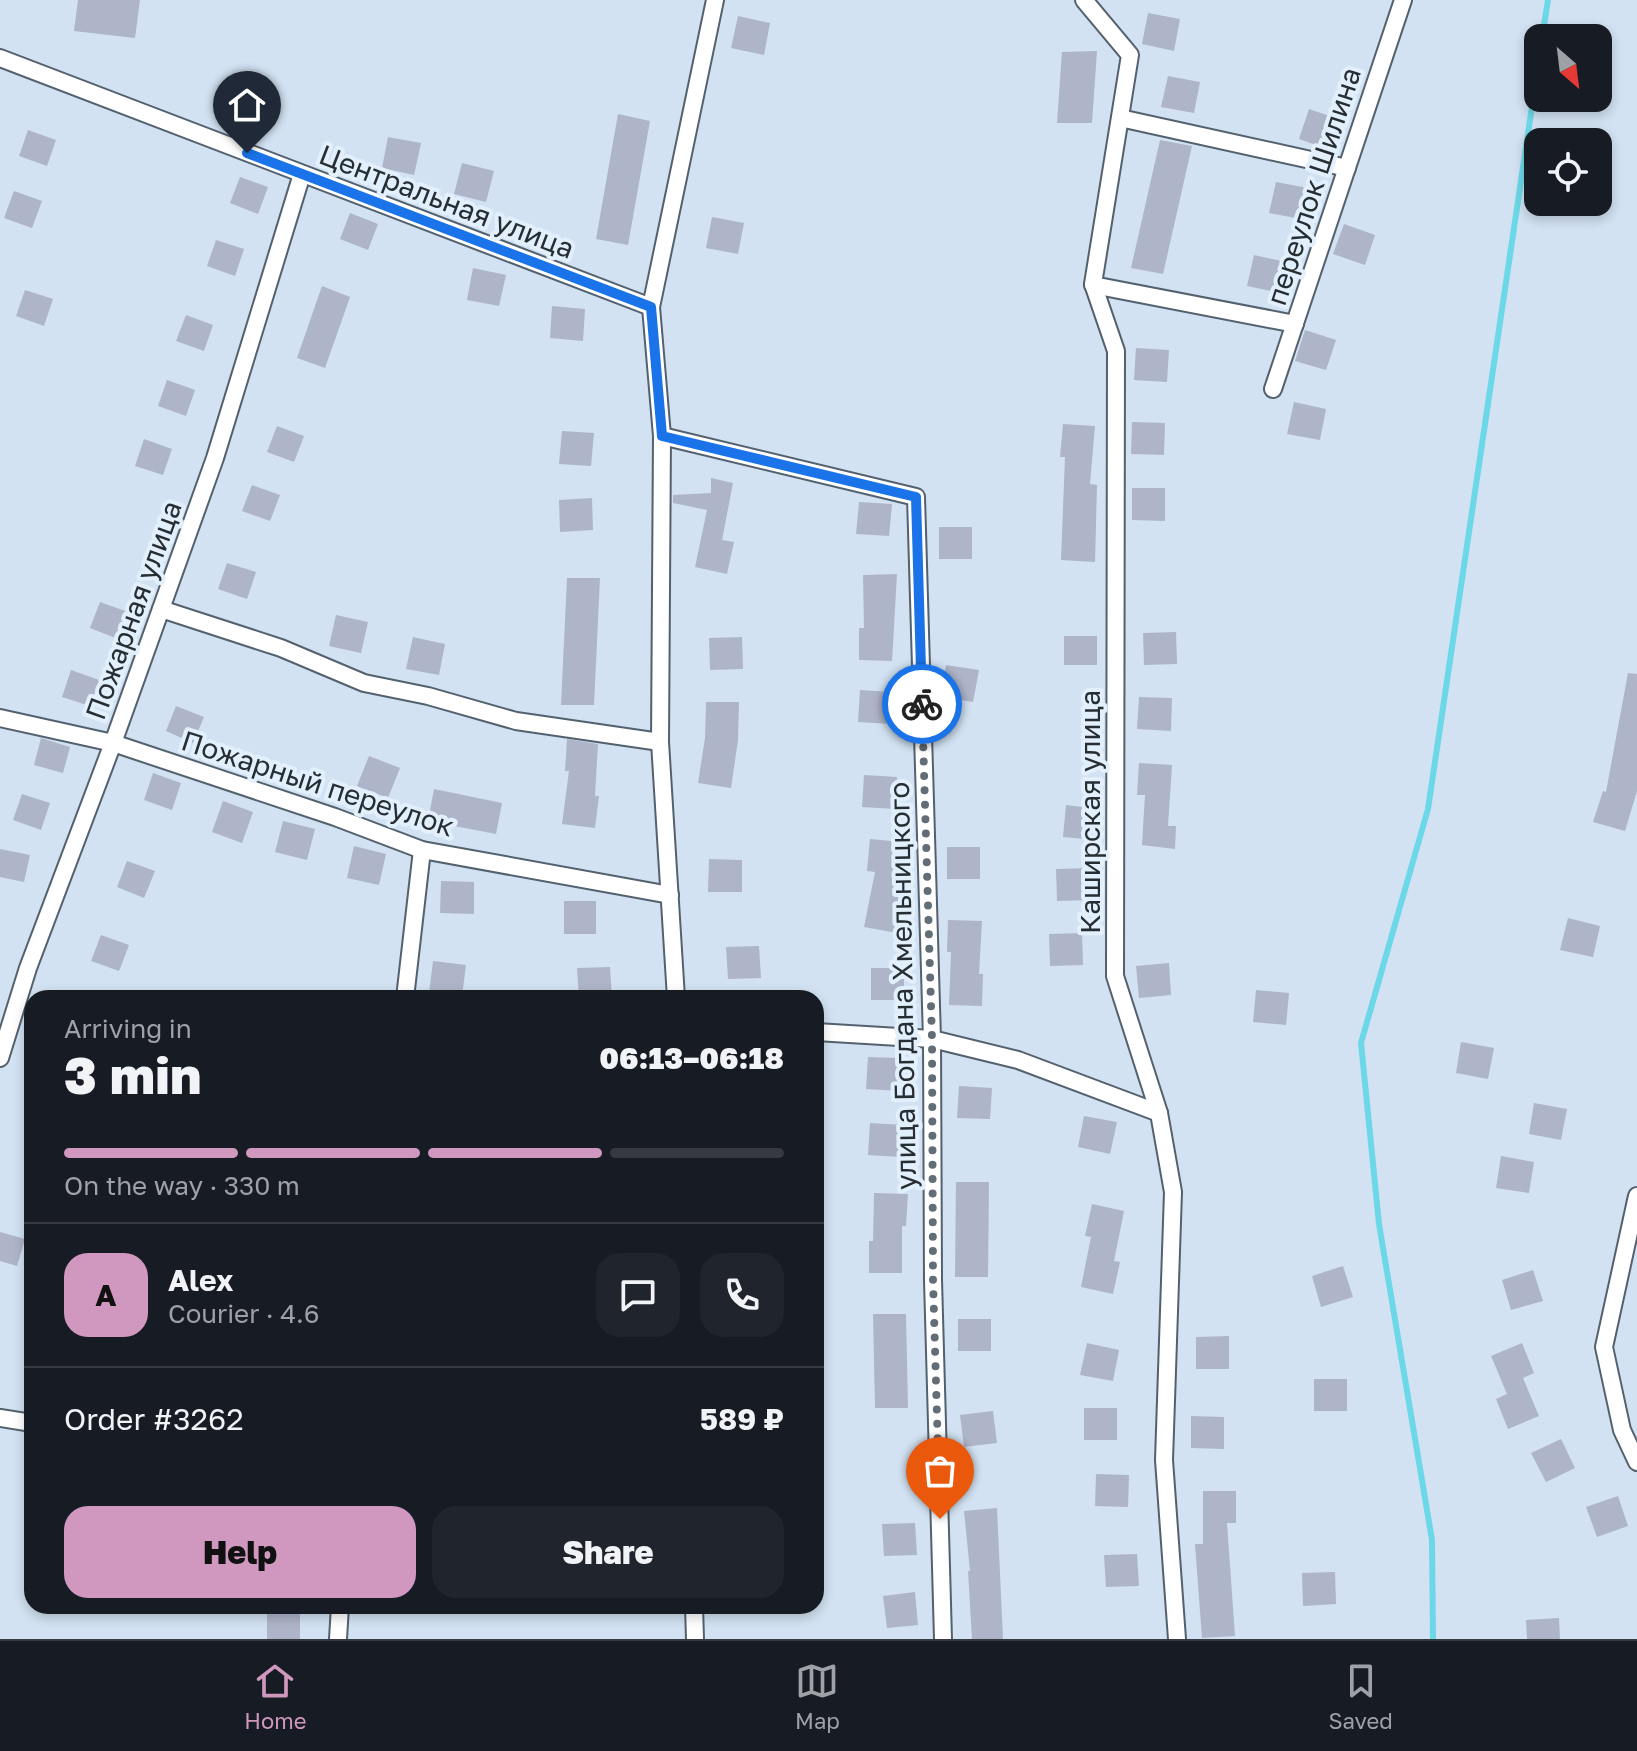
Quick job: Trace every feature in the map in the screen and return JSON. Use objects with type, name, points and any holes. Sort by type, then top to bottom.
[{"type":"street","points":[[676,990],[660,742],[662,436],[651,307],[715,0]]},
{"type":"street","name":"Каширская улица","points":[[1084,0],[1130,55],[1093,285],[1116,351],[1115,976],[1159,1113],[1173,1192],[1164,1460],[1177,1639]]},
{"type":"street","name":"переулок Шилина","points":[[1273,389],[1403,0]]},
{"type":"street","name":"Центральная улица","points":[[0,58],[651,307]]},
{"type":"street","points":[[1120,118],[1347,168]]},
{"type":"street","name":"Пожарная улица","points":[[0,1058],[28,968],[215,458],[302,174]]},
{"type":"street","points":[[1093,285],[1295,324]]},
{"type":"street","name":"улица Богдана Хмельницкого","points":[[662,436],[916,497],[932,1039],[933,1280],[943,1639]]},
{"type":"street","points":[[161,609],[281,648],[364,683],[428,696],[516,721],[660,742]]},
{"type":"street","name":"Пожарный переулок","points":[[0,718],[113,743],[335,817],[422,850],[670,895]]},
{"type":"street","points":[[406,990],[422,850]]},
{"type":"street","points":[[824,1032],[932,1039],[1018,1060],[1159,1113]]},
{"type":"street","points":[[1637,1196],[1604,1347],[1622,1430],[1637,1462]]},
{"type":"street","points":[[0,1418],[24,1422]]},
{"type":"street","points":[[338,1639],[340,1614]]},
{"type":"street","points":[[694,1614],[695,1639]]},
{"type":"building","points":[[78,0],[140,0],[135,38],[74,31]]},
{"type":"building","points":[[1148,13],[1180,19],[1174,51],[1142,44]]},
{"type":"building","points":[[738,16],[770,23],[764,55],[731,48]]},
{"type":"building","points":[[1097,51],[1092,123],[1057,123],[1062,52]]},
{"type":"building","points":[[1168,76],[1200,82],[1194,113],[1161,107]]},
{"type":"building","points":[[1309,109],[1341,120],[1330,150],[1299,139]]},
{"type":"building","points":[[618,114],[650,121],[628,245],[596,239]]},
{"type":"building","points":[[28,130],[56,140],[47,166],[19,156]]},
{"type":"building","points":[[388,137],[421,143],[414,175],[382,168]]},
{"type":"building","points":[[1160,140],[1192,146],[1163,274],[1131,268]]},
{"type":"building","points":[[462,163],[494,171],[486,202],[454,194]]},
{"type":"building","points":[[240,177],[268,187],[258,214],[230,203]]},
{"type":"building","points":[[1276,182],[1308,188],[1301,219],[1269,213]]},
{"type":"building","points":[[14,191],[42,201],[32,228],[4,218]]},
{"type":"building","points":[[350,213],[378,224],[368,250],[340,239]]},
{"type":"building","points":[[712,217],[744,223],[738,254],[706,248]]},
{"type":"building","points":[[1344,224],[1375,235],[1365,265],[1333,254]]},
{"type":"building","points":[[216,240],[244,249],[235,276],[207,266]]},
{"type":"building","points":[[1254,255],[1286,262],[1280,293],[1247,286]]},
{"type":"building","points":[[473,268],[506,275],[499,306],[467,300]]},
{"type":"building","points":[[322,286],[350,297],[325,368],[297,358]]},
{"type":"building","points":[[25,290],[53,299],[44,326],[16,316]]},
{"type":"building","points":[[552,306],[585,309],[583,341],[550,338]]},
{"type":"building","points":[[186,315],[213,325],[204,351],[176,341]]},
{"type":"building","points":[[1305,330],[1336,340],[1326,370],[1295,361]]},
{"type":"building","points":[[1136,348],[1169,350],[1167,382],[1134,380]]},
{"type":"building","points":[[167,380],[195,390],[186,416],[158,406]]},
{"type":"building","points":[[1294,402],[1326,409],[1320,440],[1287,434]]},
{"type":"building","points":[[1132,422],[1165,423],[1164,455],[1131,454]]},
{"type":"building","points":[[1063,424],[1095,426],[1090,484],[1097,485],[1095,562],[1061,560],[1065,457],[1060,457]]},
{"type":"building","points":[[277,426],[304,436],[294,462],[267,452]]},
{"type":"building","points":[[562,431],[594,433],[591,466],[559,464]]},
{"type":"building","points":[[144,439],[172,449],[163,475],[135,466]]},
{"type":"building","points":[[711,478],[733,483],[722,540],[734,542],[727,574],[695,567],[707,510],[673,503],[673,495],[711,493]]},
{"type":"building","points":[[252,485],[280,495],[270,521],[242,511]]},
{"type":"building","points":[[1132,488],[1165,488],[1165,521],[1132,520]]},
{"type":"building","points":[[592,498],[593,530],[560,532],[559,500]]},
{"type":"building","points":[[859,502],[892,504],[889,536],[856,534]]},
{"type":"building","points":[[939,527],[972,527],[972,559],[939,559]]},
{"type":"building","points":[[227,563],[256,572],[247,599],[218,589]]},
{"type":"building","points":[[897,574],[892,661],[859,660],[859,628],[864,628],[863,575]]},
{"type":"building","points":[[567,578],[600,578],[594,705],[561,705]]},
{"type":"building","points":[[100,602],[128,612],[118,639],[90,628]]},
{"type":"building","points":[[336,615],[368,622],[361,653],[329,646]]},
{"type":"building","points":[[1176,632],[1177,664],[1144,665],[1143,633]]},
{"type":"building","points":[[1064,636],[1097,636],[1097,665],[1064,665]]},
{"type":"building","points":[[413,637],[445,644],[439,675],[406,669]]},
{"type":"building","points":[[742,637],[743,669],[710,670],[709,638]]},
{"type":"building","points":[[946,665],[979,670],[973,702],[941,697]]},
{"type":"building","points":[[71,670],[99,680],[90,706],[62,697]]},
{"type":"building","points":[[1628,673],[1637,674],[1637,791],[1625,831],[1593,822],[1603,791],[1606,792]]},
{"type":"building","points":[[860,690],[893,692],[891,724],[858,722]]},
{"type":"building","points":[[1139,697],[1172,698],[1171,731],[1137,729]]},
{"type":"building","points":[[706,702],[739,702],[738,740],[731,788],[698,783],[705,738]]},
{"type":"building","points":[[176,706],[204,717],[193,743],[166,731]]},
{"type":"building","points":[[41,738],[70,747],[63,773],[34,765]]},
{"type":"building","points":[[567,739],[598,744],[595,796],[599,796],[595,828],[562,824],[569,771],[565,771]]},
{"type":"building","points":[[369,756],[400,768],[388,798],[357,786]]},
{"type":"building","points":[[1139,763],[1172,765],[1168,826],[1176,826],[1175,849],[1142,845],[1145,795],[1137,795]]},
{"type":"building","points":[[153,773],[181,783],[172,810],[144,800]]},
{"type":"building","points":[[864,775],[897,777],[895,809],[862,807]]},
{"type":"building","points":[[434,789],[502,803],[496,834],[428,821]]},
{"type":"building","points":[[22,794],[50,803],[41,830],[13,820]]},
{"type":"building","points":[[223,801],[253,812],[242,843],[212,832]]},
{"type":"building","points":[[1066,805],[1099,809],[1096,840],[1063,837]]},
{"type":"building","points":[[283,821],[315,829],[307,860],[275,852]]},
{"type":"building","points":[[870,839],[903,842],[898,901],[903,902],[897,933],[864,927],[875,872],[867,871]]},
{"type":"building","points":[[354,846],[386,854],[379,885],[347,878]]},
{"type":"building","points":[[947,847],[980,847],[980,879],[947,879]]},
{"type":"building","points":[[0,849],[30,855],[24,882],[0,877]]},
{"type":"building","points":[[709,859],[742,860],[742,892],[708,892]]},
{"type":"building","points":[[127,861],[155,871],[144,898],[117,887]]},
{"type":"building","points":[[1089,868],[1090,900],[1057,901],[1056,869]]},
{"type":"building","points":[[441,881],[474,882],[474,914],[440,913]]},
{"type":"building","points":[[564,901],[596,901],[596,934],[564,934]]},
{"type":"building","points":[[1568,918],[1600,926],[1593,957],[1560,950]]},
{"type":"building","points":[[948,920],[982,921],[979,974],[983,974],[982,1006],[949,1005],[951,952],[947,952]]},
{"type":"building","points":[[1082,933],[1083,965],[1050,966],[1049,934]]},
{"type":"building","points":[[101,935],[129,945],[119,971],[91,961]]},
{"type":"building","points":[[759,946],[761,978],[728,979],[726,947]]},
{"type":"building","points":[[433,961],[466,965],[463,990],[429,990]]},
{"type":"building","points":[[1169,963],[1171,995],[1139,998],[1136,966]]},
{"type":"building","points":[[610,967],[611,990],[578,990],[577,968]]},
{"type":"building","points":[[871,968],[904,968],[904,1000],[871,1000]]},
{"type":"building","points":[[1256,990],[1289,993],[1286,1025],[1253,1022]]},
{"type":"building","points":[[1461,1042],[1494,1048],[1488,1079],[1456,1073]]},
{"type":"building","points":[[868,1057],[901,1058],[900,1091],[866,1089]]},
{"type":"building","points":[[959,1086],[992,1088],[990,1119],[957,1118]]},
{"type":"building","points":[[1534,1103],[1567,1109],[1561,1140],[1529,1134]]},
{"type":"building","points":[[1084,1116],[1117,1122],[1110,1154],[1078,1147]]},
{"type":"building","points":[[870,1123],[903,1125],[901,1157],[868,1155]]},
{"type":"building","points":[[1501,1156],[1534,1162],[1529,1193],[1496,1188]]},
{"type":"building","points":[[956,1182],[989,1182],[988,1277],[955,1277]]},
{"type":"building","points":[[874,1193],[908,1194],[906,1226],[902,1226],[902,1273],[869,1273]]},
{"type":"building","points":[[1092,1204],[1124,1211],[1114,1261],[1120,1262],[1113,1294],[1081,1287],[1091,1237],[1085,1236]]},
{"type":"building","points":[[0,1232],[24,1239],[17,1266],[0,1261]]},
{"type":"building","points":[[1343,1266],[1353,1297],[1321,1307],[1312,1276]]},
{"type":"building","points":[[1533,1270],[1543,1301],[1511,1310],[1502,1280]]},
{"type":"building","points":[[873,1314],[906,1314],[908,1408],[875,1408]]},
{"type":"building","points":[[958,1319],[991,1319],[991,1351],[958,1351]]},
{"type":"building","points":[[1229,1336],[1229,1369],[1196,1369],[1196,1337]]},
{"type":"building","points":[[1087,1343],[1119,1350],[1113,1381],[1080,1375]]},
{"type":"building","points":[[1522,1343],[1534,1373],[1523,1378],[1539,1416],[1508,1429],[1496,1399],[1507,1394],[1491,1356]]},
{"type":"building","points":[[1314,1379],[1347,1379],[1347,1411],[1314,1411]]},
{"type":"building","points":[[1084,1408],[1117,1408],[1117,1440],[1084,1440]]},
{"type":"building","points":[[993,1411],[997,1443],[964,1447],[960,1415]]},
{"type":"building","points":[[1191,1416],[1224,1417],[1224,1449],[1191,1448]]},
{"type":"building","points":[[1561,1439],[1575,1468],[1546,1482],[1531,1453]]},
{"type":"building","points":[[1096,1474],[1129,1475],[1128,1507],[1095,1506]]},
{"type":"building","points":[[1203,1491],[1236,1491],[1236,1523],[1227,1523],[1235,1636],[1202,1638],[1195,1544],[1203,1544]]},
{"type":"building","points":[[1618,1496],[1628,1526],[1597,1537],[1586,1507]]},
{"type":"building","points":[[997,1508],[1003,1639],[972,1639],[964,1511]]},
{"type":"building","points":[[915,1523],[917,1555],[884,1556],[882,1524]]},
{"type":"building","points":[[1137,1554],[1139,1586],[1106,1587],[1104,1555]]},
{"type":"building","points":[[1335,1572],[1336,1604],[1303,1606],[1302,1573]]},
{"type":"building","points":[[915,1592],[918,1625],[887,1628],[883,1596]]},
{"type":"building","points":[[267,1614],[300,1614],[300,1639],[267,1639]]},
{"type":"building","points":[[1559,1618],[1560,1639],[1527,1639],[1526,1620]]},
{"type":"waterway","points":[[1544,24],[1548,0]]},
{"type":"waterway","points":[[1433,1639],[1432,1540],[1379,1224],[1361,1043],[1428,809],[1531,112]]},
{"type":"way so far","points":[[922,704],[932,1039],[933,1280],[940,1519]]},
{"type":"route","points":[[247,153],[651,307],[662,436],[916,497],[922,704]]}]
